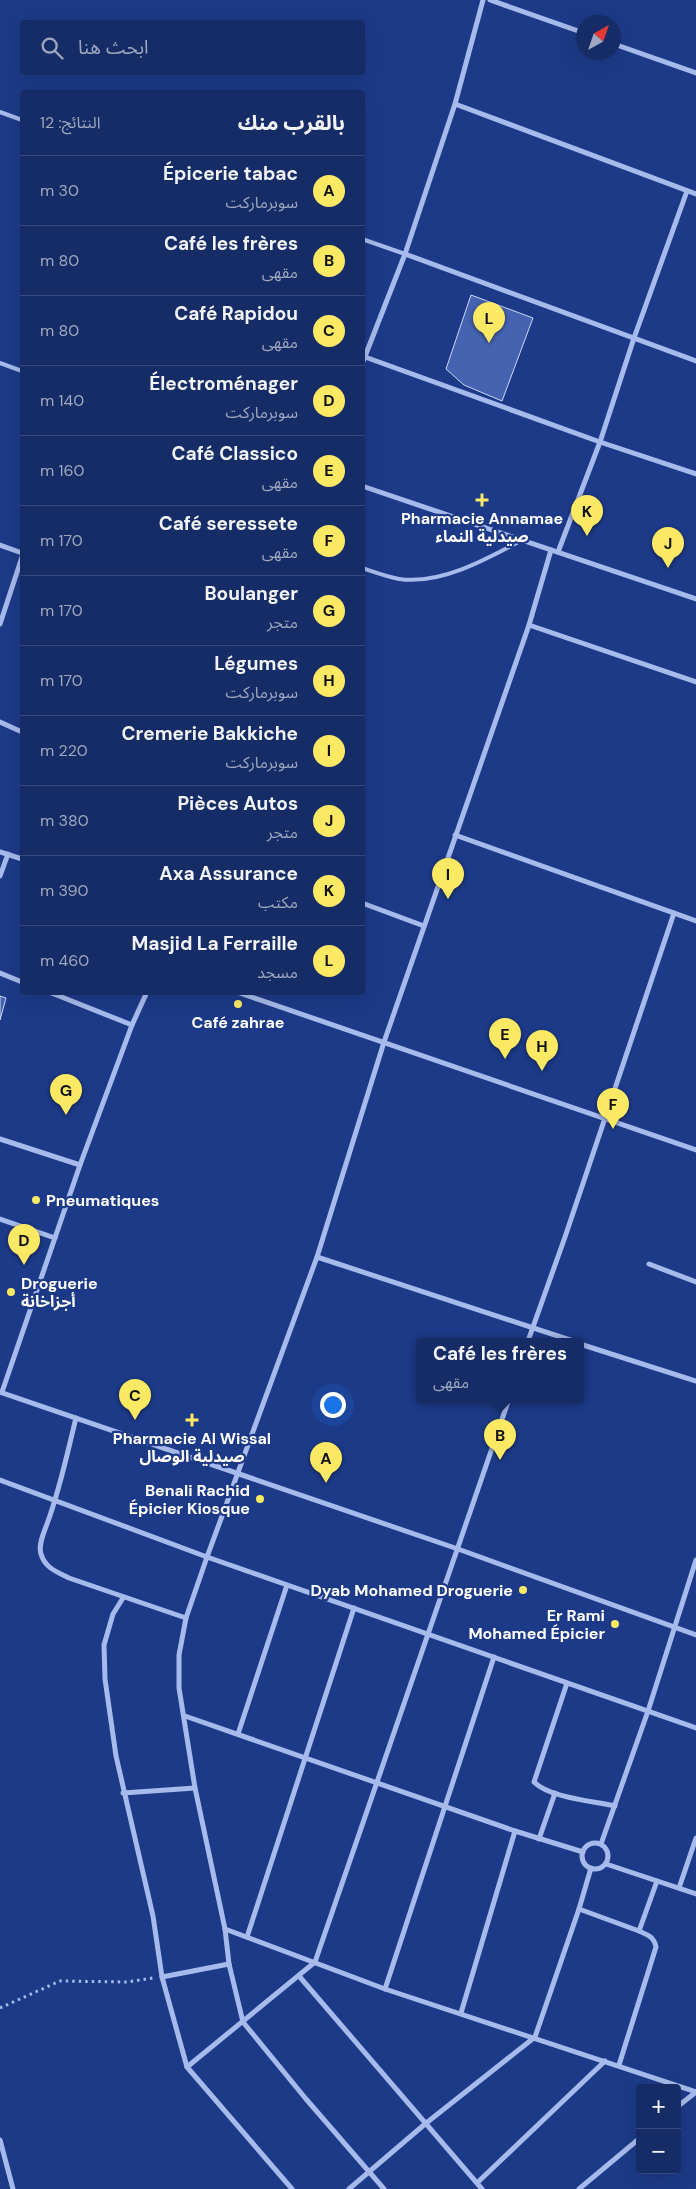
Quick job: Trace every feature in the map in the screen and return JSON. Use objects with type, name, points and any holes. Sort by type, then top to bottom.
[{"type":"street","points":[[484,0],[455,104],[405,254],[365,357],[600,442],[696,474]]},
{"type":"street","points":[[490,0],[576,30]]},
{"type":"street","points":[[621,46],[696,73]]},
{"type":"street","points":[[455,104],[696,194]]},
{"type":"street","points":[[558,552],[600,442],[634,338],[686,191]]},
{"type":"street","points":[[405,254],[696,361]]},
{"type":"street","points":[[365,487],[696,599]]},
{"type":"street","points":[[0,545],[20,552]]},
{"type":"street","points":[[384,2189],[306,2099],[243,2022],[229,1964],[225,1929],[195,1788],[185,1716],[179,1688],[179,1655],[186,1618],[236,1474],[317,1257],[384,1042],[529,625],[551,550]]},
{"type":"street","points":[[0,624],[20,563]]},
{"type":"street","points":[[529,625],[696,682]]},
{"type":"street","points":[[0,722],[20,731]]},
{"type":"street","points":[[455,835],[696,921]]},
{"type":"street","points":[[0,852],[20,858]]},
{"type":"street","points":[[0,876],[8,854]]},
{"type":"street","points":[[365,904],[424,926]]},
{"type":"street","points":[[529,1338],[606,1118],[674,914]]},
{"type":"street","points":[[0,973],[20,981]]},
{"type":"street","points":[[57,995],[132,1025]]},
{"type":"street","points":[[146,995],[132,1025],[80,1165],[1,1392],[458,1549],[696,1635]]},
{"type":"street","points":[[246,995],[696,1150]]},
{"type":"street","points":[[0,1139],[80,1165]]},
{"type":"street","points":[[0,1219],[55,1238]]},
{"type":"street","points":[[317,1257],[564,1338]]},
{"type":"street","points":[[649,1264],[696,1282]]},
{"type":"street","points":[[584,1345],[696,1381]]},
{"type":"street","points":[[187,2067],[315,1962],[508,1403]]},
{"type":"street","points":[[76,1418],[56,1499],[44,1532],[40,1551],[44,1561],[51,1569],[69,1578],[186,1618]]},
{"type":"street","points":[[0,1480],[56,1499],[207,1557],[696,1728]]},
{"type":"street","points":[[601,1844],[648,1711],[696,1560]]},
{"type":"street","points":[[238,1734],[287,1585]]},
{"type":"street","points":[[124,1598],[113,1614],[104,1645],[105,1679],[123,1793],[153,1916],[162,1977],[187,2067],[292,2189]]},
{"type":"street","points":[[247,1937],[354,1608]]},
{"type":"street","points":[[385,1988],[494,1657]]},
{"type":"street","points":[[567,1683],[534,1782],[538,1786],[555,1793],[615,1806]]},
{"type":"street","points":[[185,1716],[516,1832],[583,1852]]},
{"type":"street","points":[[123,1793],[195,1788]]},
{"type":"street","points":[[539,1839],[555,1793]]},
{"type":"street","points":[[461,2013],[516,1832]]},
{"type":"street","points":[[679,1888],[696,1838]]},
{"type":"street","points":[[590,1844],[601,1844],[608,1853],[606,1864],[599,1869],[585,1865],[582,1859],[583,1852],[590,1844]]},
{"type":"street","points":[[606,1864],[696,1894]]},
{"type":"street","points":[[349,2189],[425,2124],[535,2037],[579,1909],[591,1868]]},
{"type":"street","points":[[639,1931],[657,1881]]},
{"type":"street","points":[[579,1909],[650,1935],[655,1941],[656,1947],[619,2065]]},
{"type":"street","points":[[225,1929],[385,1988],[696,2092]]},
{"type":"street","points":[[162,1977],[229,1964]]},
{"type":"street","points":[[299,1976],[482,2189]]},
{"type":"street","points":[[477,2184],[605,2061]]},
{"type":"street","points":[[681,2105],[696,2092]]},
{"type":"street","points":[[0,2140],[13,2189]]},
{"type":"street","points":[[579,2189],[636,2141]]},
{"type":"lane","points":[[0,112],[20,119]]},
{"type":"lane","points":[[365,240],[405,254]]},
{"type":"lane","points":[[0,363],[20,370]]},
{"type":"lane","points":[[365,569],[401,579],[430,577],[472,566],[522,540]]},
{"type":"path","points":[[0,2008],[60,1981],[127,1982],[162,1977]]},
{"type":"building","points":[[471,295],[533,318],[502,401],[464,385],[446,369]]},
{"type":"building","points":[[0,996],[6,998],[0,1020]]},
{"type":"place","name":"Masjid La Ferraille","points":[[489,343]]},
{"type":"place","name":"Pharmacie Annamae صيدلية النماء","points":[[482,500]]},
{"type":"place","name":"Axa Assurance","points":[[587,536]]},
{"type":"place","name":"Pièces Autos","points":[[668,568]]},
{"type":"place","name":"Cremerie Bakkiche","points":[[448,899]]},
{"type":"place","name":"Café zahrae","points":[[238,1004]]},
{"type":"place","name":"Café Classico","points":[[505,1059]]},
{"type":"place","name":"Légumes","points":[[542,1071]]},
{"type":"place","name":"Boulanger","points":[[66,1115]]},
{"type":"place","name":"Café seressete","points":[[613,1129]]},
{"type":"place","name":"Pneumatiques","points":[[36,1200]]},
{"type":"place","name":"Électroménager","points":[[24,1265]]},
{"type":"place","name":"Droguerie أجزاخانة","points":[[11,1292]]},
{"type":"place","name":"Café Rapidou","points":[[135,1420]]},
{"type":"place","name":"Pharmacie Al Wissal صيدلية الوصال","points":[[192,1420]]},
{"type":"place","name":"Café les frères","points":[[500,1460]]},
{"type":"place","name":"Épicerie tabac","points":[[326,1483]]},
{"type":"place","name":"Benali Rachid Épicier Kiosque","points":[[260,1499]]},
{"type":"place","name":"Dyab Mohamed Droguerie","points":[[523,1590]]},
{"type":"place","name":"Er Rami Mohamed Épicier","points":[[615,1624]]}]
